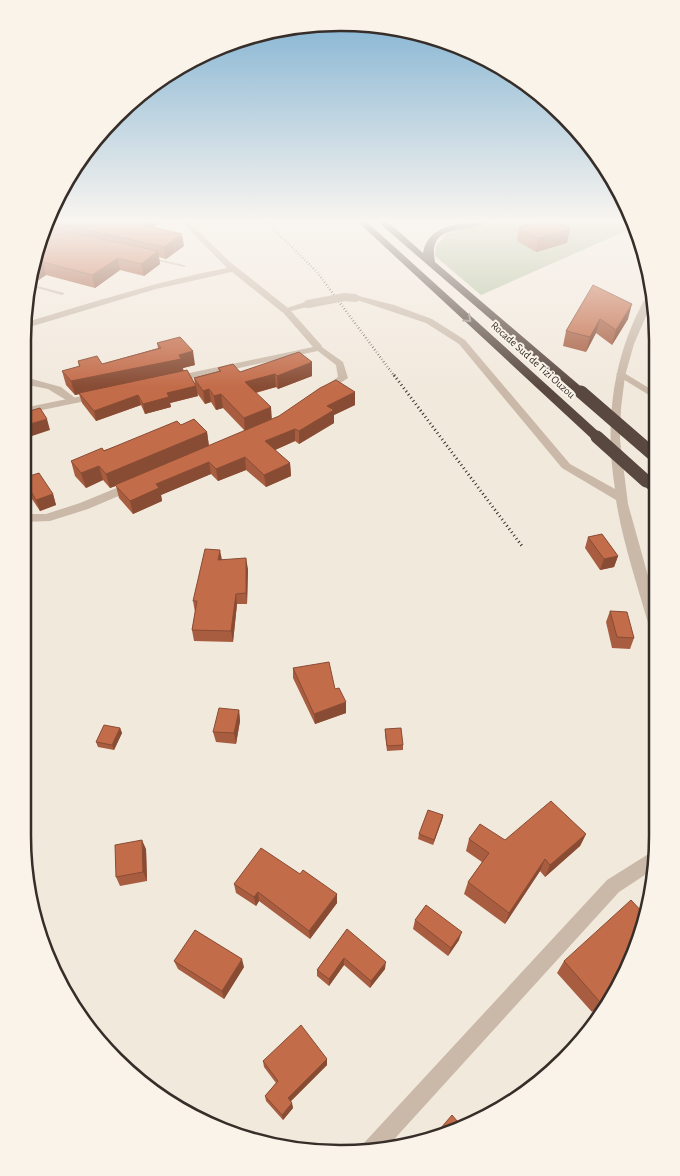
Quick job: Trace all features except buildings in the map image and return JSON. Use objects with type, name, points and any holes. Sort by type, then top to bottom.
[{"type":"highway","name":"Rocade Sud de Tizi Ouzou","points":[[420,277],[649,482]]},
{"type":"highway","name":"Rocade Sud de Tizi Ouzou","points":[[446,277],[649,451]]},
{"type":"street","points":[[32,323],[196,277]]},
{"type":"street","points":[[243,277],[285,310],[319,348],[340,364],[343,378],[313,399]]},
{"type":"street","points":[[285,310],[346,297],[355,298],[423,319],[462,342],[566,466],[622,498]]},
{"type":"street","points":[[647,314],[621,374],[617,398],[616,439],[618,479],[632,548],[649,604]]},
{"type":"street","points":[[168,380],[319,348]]},
{"type":"street","points":[[621,374],[649,392]]},
{"type":"street","points":[[31,382],[38,382],[68,395],[74,401]]},
{"type":"street","points":[[31,410],[112,393]]},
{"type":"street","points":[[31,518],[46,518],[84,506],[139,483]]},
{"type":"street","points":[[378,1142],[613,886],[647,865]]},
{"type":"lane","points":[[36,287],[62,294]]},
{"type":"green space","points":[[460,277],[522,277],[481,295]]},
{"type":"railway","points":[[321,277],[395,377]]},
{"type":"railway","points":[[394,375],[522,546]]}]
